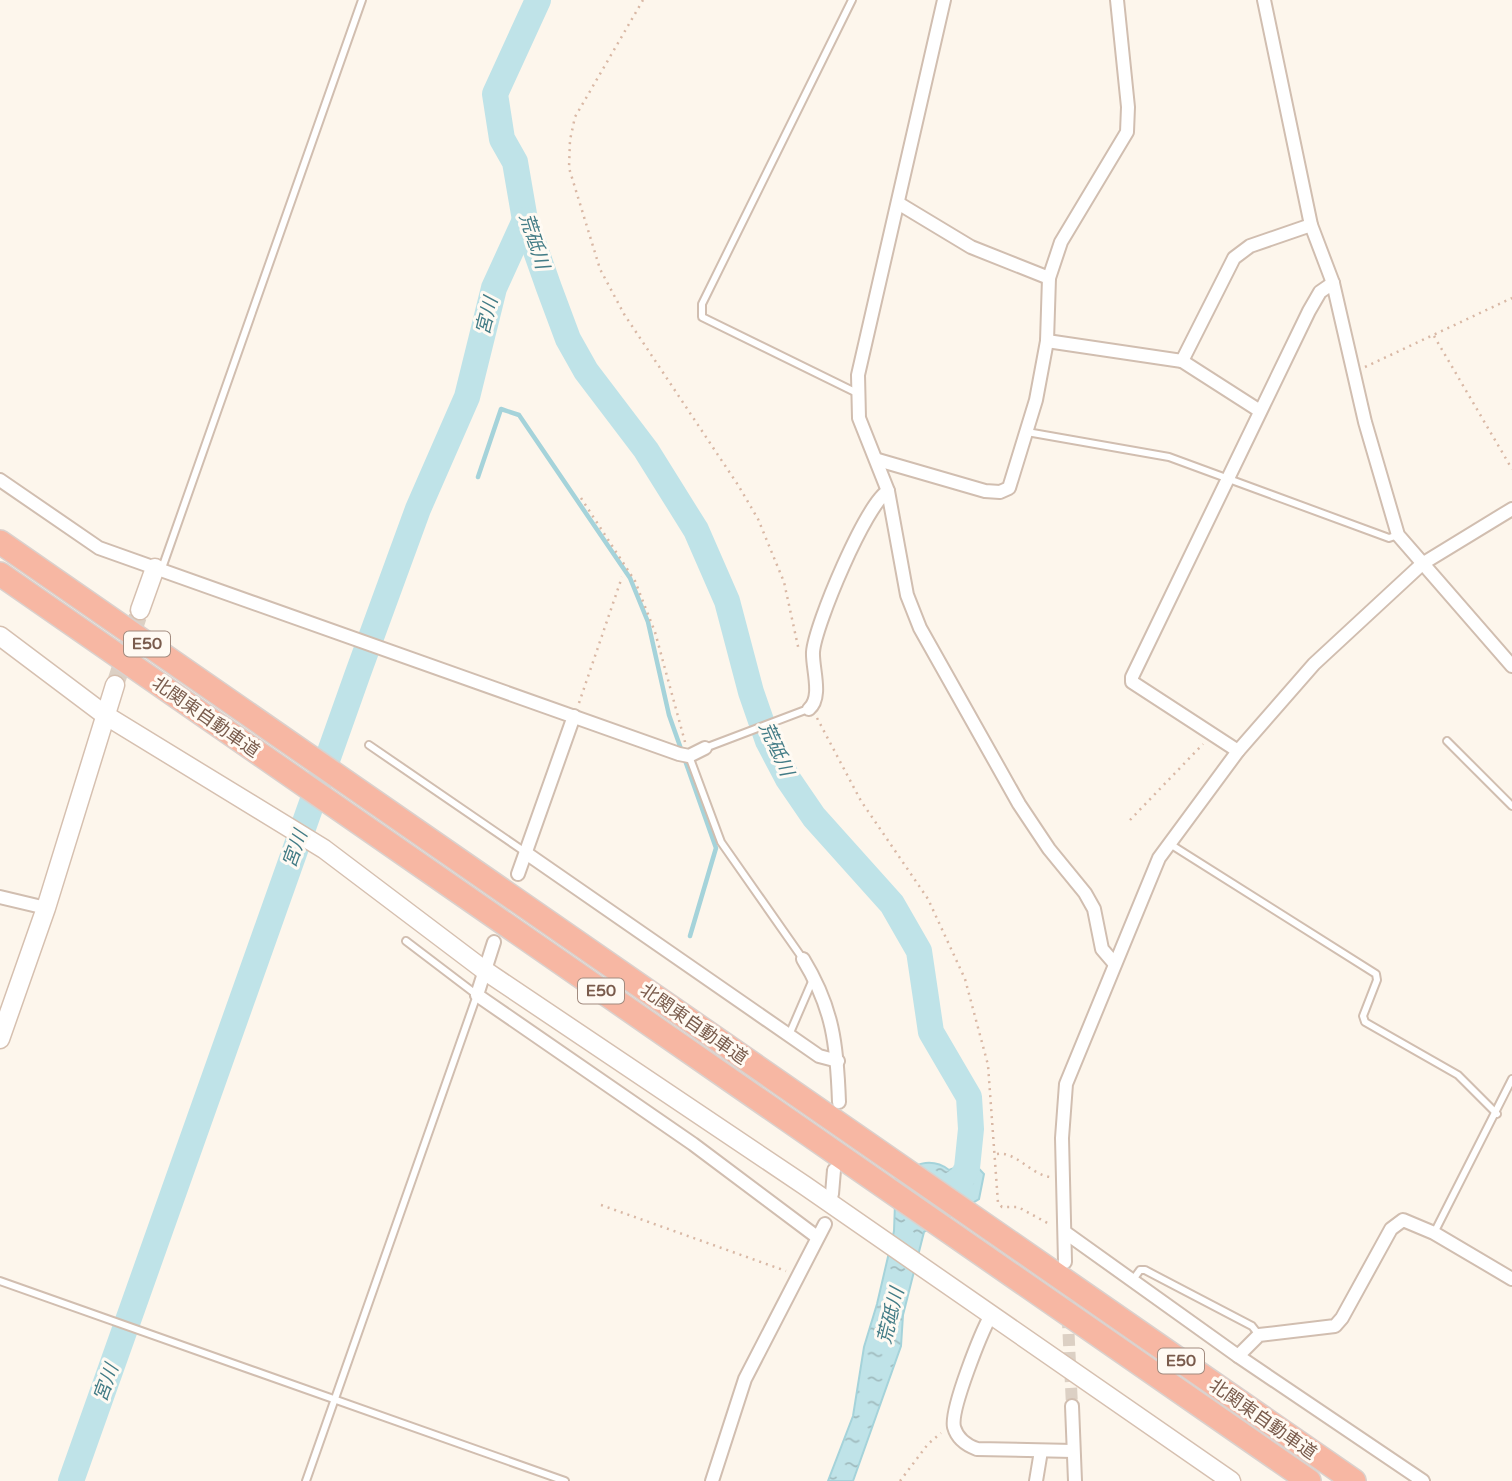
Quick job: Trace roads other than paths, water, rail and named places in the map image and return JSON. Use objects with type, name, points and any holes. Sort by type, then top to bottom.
[{"type":"highway","name":"北関東自動車道","points":[[0,542],[1354,1481]]},
{"type":"highway","name":"北関東自動車道","points":[[0,574],[345,814],[845,1169],[1005,1271],[1309,1481]]},
{"type":"street","points":[[944,0],[857,393],[859,418],[878,460],[888,491],[907,595],[920,628],[1019,804],[1049,849],[1085,893],[1094,909],[1102,949],[1114,963]]},
{"type":"street","points":[[878,460],[1000,492],[1009,488],[1027,432],[1047,341],[1049,278],[1061,242],[1127,132],[1128,107],[1117,0]]},
{"type":"street","points":[[1265,0],[1311,225],[1333,283],[1365,422],[1398,535],[1512,666]]},
{"type":"street","points":[[898,203],[971,247],[1049,278]]},
{"type":"street","points":[[1182,361],[1234,258],[1250,246],[1311,225]]},
{"type":"street","points":[[1238,751],[1132,682],[1132,677],[1309,311],[1320,292],[1333,283]]},
{"type":"street","points":[[1047,341],[1182,361],[1259,411]]},
{"type":"street","points":[[0,480],[89,542],[158,569],[689,755],[705,748]]},
{"type":"street","points":[[811,707],[813,653],[822,614],[865,522],[882,495],[888,491]]},
{"type":"street","points":[[1065,1262],[1062,1138],[1066,1084],[1149,880],[1169,843],[1238,751],[1314,664],[1422,564],[1512,509]]},
{"type":"street","points":[[140,610],[158,569]]},
{"type":"street","points":[[0,636],[106,715],[284,821],[484,970],[873,1233],[1231,1481]]},
{"type":"street","points":[[0,1039],[46,908],[115,685]]},
{"type":"street","points":[[518,874],[574,716]]},
{"type":"street","points":[[526,853],[819,1056],[838,1061]]},
{"type":"street","points":[[0,897],[46,908]]},
{"type":"street","points":[[494,942],[477,995],[693,1144],[817,1237]]},
{"type":"street","points":[[803,959],[826,1002],[838,1061],[839,1102]]},
{"type":"street","points":[[832,1194],[845,1169]]},
{"type":"street","points":[[1238,1356],[1259,1335],[1335,1326],[1396,1222],[1412,1222],[1512,1279]]},
{"type":"street","points":[[712,1481],[745,1379],[795,1276],[825,1224]]},
{"type":"street","points":[[1066,1233],[1238,1356],[1423,1481]]},
{"type":"street","points":[[985,1311],[954,1412],[955,1431],[964,1442],[977,1448],[1073,1451]]},
{"type":"street","points":[[1072,1406],[1075,1481]]},
{"type":"street","points":[[1035,1481],[1041,1451]]},
{"type":"lane","points":[[158,569],[362,0]]},
{"type":"lane","points":[[852,0],[702,304],[702,317],[857,393]]},
{"type":"lane","points":[[1027,432],[1169,457],[1389,538],[1398,535]]},
{"type":"lane","points":[[705,748],[811,707]]},
{"type":"lane","points":[[1447,741],[1512,806]]},
{"type":"lane","points":[[369,745],[526,853]]},
{"type":"lane","points":[[689,755],[721,842],[803,959]]},
{"type":"lane","points":[[1169,843],[1376,974],[1377,980],[1363,1016],[1365,1022],[1458,1075],[1497,1114]]},
{"type":"lane","points":[[306,1481],[477,995],[406,941]]},
{"type":"lane","points":[[789,1035],[814,977]]},
{"type":"lane","points":[[1434,1233],[1497,1114],[1512,1079]]},
{"type":"lane","points":[[1132,1281],[1140,1270],[1145,1270],[1252,1326],[1259,1335]]},
{"type":"lane","points":[[0,1281],[565,1481]]},
{"type":"water","points":[[964,1158],[970,1159],[984,1174],[979,1199],[924,1232],[903,1315],[901,1346],[853,1481],[828,1481],[853,1416],[864,1347],[894,1231],[896,1176],[908,1168],[929,1163],[949,1170],[957,1167]]},
{"type":"waterway","name":"荒砥川","points":[[538,0],[495,94],[502,139],[515,162],[525,220],[568,339],[586,371],[646,450],[696,530],[727,601],[751,692],[768,741],[788,779],[814,817],[892,904],[919,951],[931,1032],[969,1097],[971,1129],[967,1168],[962,1178],[949,1187]]},
{"type":"waterway","name":"宮川","points":[[71,1481],[358,673],[418,509],[467,397],[494,288],[525,220]]},
{"type":"waterway","points":[[467,397],[475,400]]},
{"type":"waterway","points":[[478,477],[501,409],[519,415],[630,578],[648,622],[669,715],[716,848],[690,936]]},
{"type":"tunnel","points":[[115,685],[140,610]]},
{"type":"tunnel","points":[[1066,1280],[1072,1406]]}]
